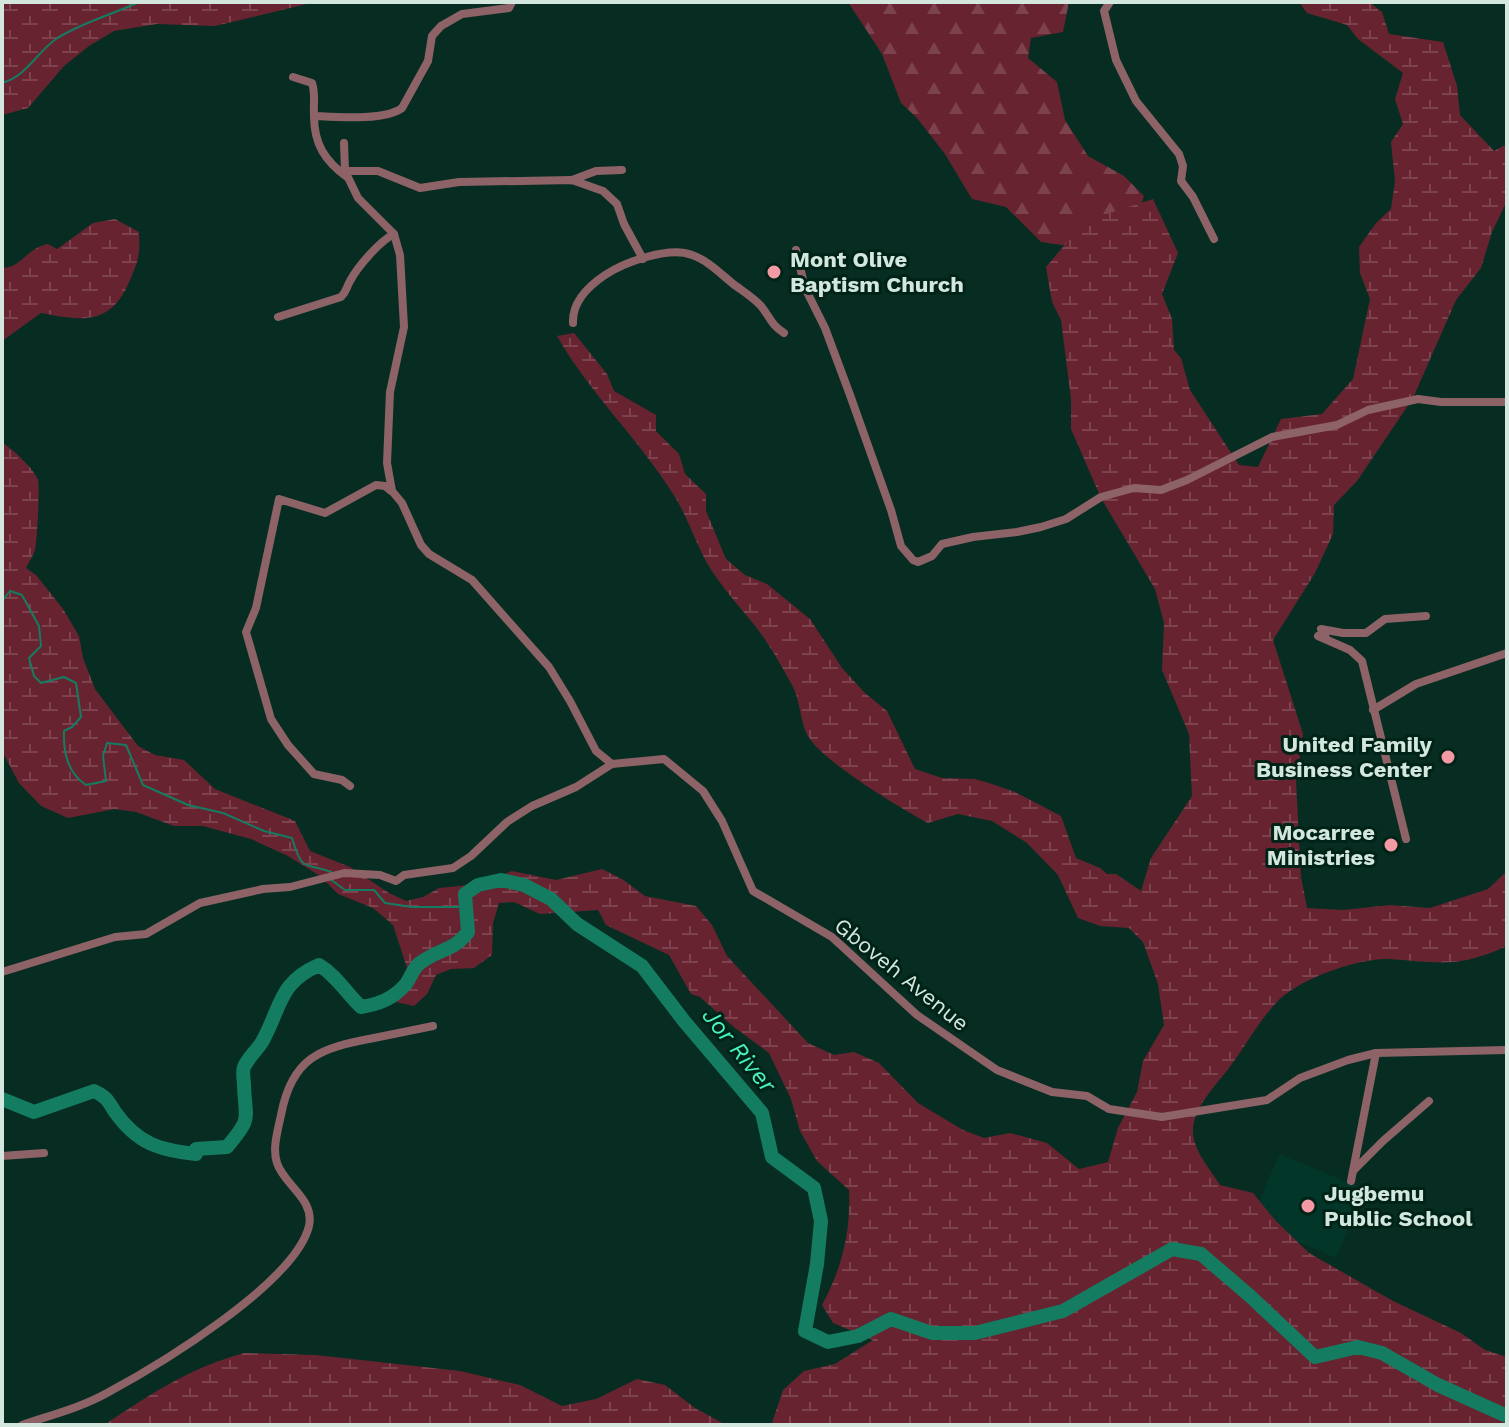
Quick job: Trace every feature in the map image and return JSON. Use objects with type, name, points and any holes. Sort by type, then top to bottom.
[{"type":"street","points":[[314,116],[395,113],[402,108],[428,61],[432,36],[441,26],[454,17],[509,8],[512,2]]},
{"type":"street","points":[[1110,2],[1104,11],[1116,60],[1136,101],[1179,154],[1183,166],[1181,181],[1193,197],[1214,239]]},
{"type":"street","points":[[293,77],[312,83],[316,95],[314,116],[319,149],[332,166],[351,180]]},
{"type":"street","points":[[344,143],[345,171],[358,198],[394,234],[400,255],[404,327],[390,392],[387,463],[392,491]]},
{"type":"street","points":[[345,171],[378,171],[420,188],[459,182],[572,180],[596,171],[622,170]]},
{"type":"street","points":[[572,180],[603,191],[617,204],[643,259]]},
{"type":"street","points":[[278,317],[341,297],[351,279],[384,240],[394,234]]},
{"type":"street","points":[[796,250],[805,288],[835,355],[898,537],[907,553],[918,562],[932,556],[942,544],[1017,532],[1066,519],[1101,497],[1134,488],[1161,490],[1272,437],[1337,425],[1368,410],[1418,399],[1507,402]]},
{"type":"street","points":[[573,323],[572,309],[606,275],[643,259],[671,252],[691,254],[713,267],[761,306],[772,326],[784,333]]},
{"type":"street","points":[[350,786],[342,780],[314,774],[288,745],[271,719],[246,632],[256,608],[279,499],[325,513],[376,485],[385,486],[402,503],[421,545],[429,554],[472,580],[549,667],[596,751],[612,764]]},
{"type":"street","points":[[1406,839],[1362,661],[1350,650],[1322,637],[1321,629],[1366,633],[1385,619],[1426,616]]},
{"type":"street","points":[[1373,710],[1416,684],[1507,653]]},
{"type":"street","name":"Gboveh Avenue","points":[[2,972],[115,937],[146,934],[200,903],[263,889],[290,887],[344,873],[380,875],[396,881],[404,875],[453,868],[471,856],[507,822],[532,806],[576,787],[612,764],[664,759],[703,791],[722,821],[753,891],[832,937],[917,1015],[997,1070],[1052,1092],[1087,1096],[1109,1109],[1162,1117],[1267,1100],[1300,1078],[1376,1053],[1507,1050]]},
{"type":"street","points":[[22,1425],[59,1414],[106,1393],[184,1347],[266,1287],[299,1245],[310,1216],[303,1198],[277,1165],[275,1151],[284,1097],[291,1080],[301,1066],[323,1050],[433,1026]]},
{"type":"street","points":[[1376,1053],[1352,1176],[1383,1141],[1429,1101]]},
{"type":"street","points":[[2,1156],[44,1153]]},
{"type":"shaded area","name":"Jugbemu Public School","points":[[1279,1154],[1364,1189],[1336,1258],[1251,1222]]},
{"type":"green space","points":[[2,2],[315,2],[215,26],[157,24],[114,31],[64,66],[28,108],[2,115]]},
{"type":"green space","points":[[848,2],[1069,2],[1063,32],[1031,38],[1028,58],[1057,82],[1065,120],[1088,156],[1124,176],[1144,196],[1134,228],[1095,250],[1041,242],[1006,207],[972,199],[945,154],[901,103],[882,54]]},
{"type":"green space","points":[[1299,2],[1369,2],[1382,12],[1389,34],[1443,42],[1457,86],[1460,115],[1494,151],[1507,144],[1507,201],[1492,232],[1481,268],[1456,300],[1413,398],[1357,481],[1334,505],[1333,534],[1315,573],[1273,640],[1303,734],[1296,782],[1301,877],[1307,908],[1343,910],[1390,905],[1430,908],[1488,889],[1507,871],[1507,946],[1461,961],[1388,959],[1360,962],[1298,986],[1269,1010],[1209,1093],[1197,1112],[1193,1133],[1199,1154],[1220,1185],[1253,1193],[1309,1253],[1393,1301],[1461,1333],[1485,1350],[1507,1357],[1507,1425],[765,1425],[772,1423],[783,1390],[804,1371],[835,1364],[873,1340],[833,1323],[822,1305],[844,1249],[849,1190],[817,1161],[800,1131],[791,1099],[769,1053],[700,997],[691,994],[669,955],[606,925],[598,910],[540,914],[514,902],[499,903],[493,923],[492,955],[474,968],[451,969],[436,975],[427,994],[414,1006],[387,1000],[410,977],[393,925],[373,908],[338,894],[320,876],[288,856],[251,839],[203,826],[174,826],[136,812],[115,809],[68,818],[41,806],[19,783],[2,751],[2,442],[27,464],[38,480],[36,545],[26,568],[36,575],[63,609],[79,636],[83,658],[95,689],[138,746],[155,755],[184,760],[215,789],[295,821],[310,851],[350,867],[406,901],[423,897],[439,888],[480,884],[512,871],[556,880],[602,869],[645,896],[696,906],[712,925],[727,956],[808,1043],[834,1055],[854,1052],[879,1063],[918,1103],[963,1130],[984,1138],[1010,1133],[1047,1143],[1079,1169],[1108,1162],[1118,1128],[1137,1092],[1143,1061],[1164,1025],[1158,984],[1143,942],[1129,928],[1100,926],[1078,918],[1058,875],[1027,843],[992,821],[958,814],[928,823],[865,785],[819,749],[807,733],[796,693],[782,667],[762,635],[710,568],[675,497],[584,378],[557,336],[574,333],[607,374],[614,391],[656,415],[656,431],[679,454],[685,474],[706,494],[706,511],[726,559],[745,575],[767,584],[810,619],[842,668],[887,711],[915,769],[942,778],[975,779],[992,784],[1015,792],[1061,816],[1076,858],[1107,874],[1116,874],[1141,891],[1151,858],[1192,796],[1189,734],[1162,670],[1164,623],[1155,589],[1101,498],[1071,429],[1071,399],[1061,320],[1052,302],[1046,267],[1085,221],[1153,199],[1178,253],[1162,294],[1172,319],[1174,350],[1181,358],[1190,390],[1239,465],[1258,467],[1281,419],[1322,414],[1353,379],[1370,299],[1360,273],[1359,247],[1376,223],[1391,209],[1395,181],[1391,142],[1403,124],[1395,99],[1403,73],[1358,39],[1347,25],[1307,13]]},
{"type":"green space","points":[[115,219],[139,232],[139,246],[130,280],[114,306],[94,317],[70,318],[41,313],[2,341],[2,265],[4,268],[10,267],[41,246],[48,244],[57,249],[93,223]]},
{"type":"green space","points":[[244,1353],[316,1355],[460,1371],[520,1385],[562,1406],[596,1399],[637,1379],[665,1385],[695,1408],[726,1425],[104,1425],[188,1374]]},
{"type":"waterway","points":[[2,83],[25,70],[56,39],[139,2]]},
{"type":"waterway","points":[[2,601],[10,591],[22,595],[39,626],[41,646],[29,658],[34,676],[41,683],[64,677],[76,683],[81,717],[64,731],[64,739],[68,761],[86,785],[106,781],[103,756],[107,743],[126,745],[143,785],[188,805],[223,813],[264,831],[292,838],[301,861],[331,872]]},
{"type":"waterway","points":[[330,879],[345,890],[374,890],[385,903],[412,907],[466,907],[465,894]]},
{"type":"waterway","name":"Jor River","points":[[2,1099],[34,1112],[94,1091],[107,1100],[132,1132],[150,1144],[196,1154],[196,1149],[227,1147],[246,1118],[244,1067],[262,1042],[288,988],[296,980],[319,965],[361,1007],[385,1000],[406,984],[420,963],[457,943],[468,932],[465,894],[478,885],[501,880],[524,885],[551,899],[577,924],[642,966],[762,1113],[772,1157],[814,1188],[821,1221],[805,1331],[828,1342],[858,1336],[891,1319],[932,1333],[975,1333],[1063,1311],[1172,1249],[1201,1254],[1315,1357],[1358,1347],[1382,1353],[1438,1385],[1507,1416]]},
{"type":"place","name":"Mont Olive Baptism Church","points":[[774,272]]},
{"type":"place","name":"United Family Business Center","points":[[1448,757]]},
{"type":"place","name":"Mocarree Ministries","points":[[1391,845]]},
{"type":"place","name":"Jugbemu Public School","points":[[1308,1206]]}]
